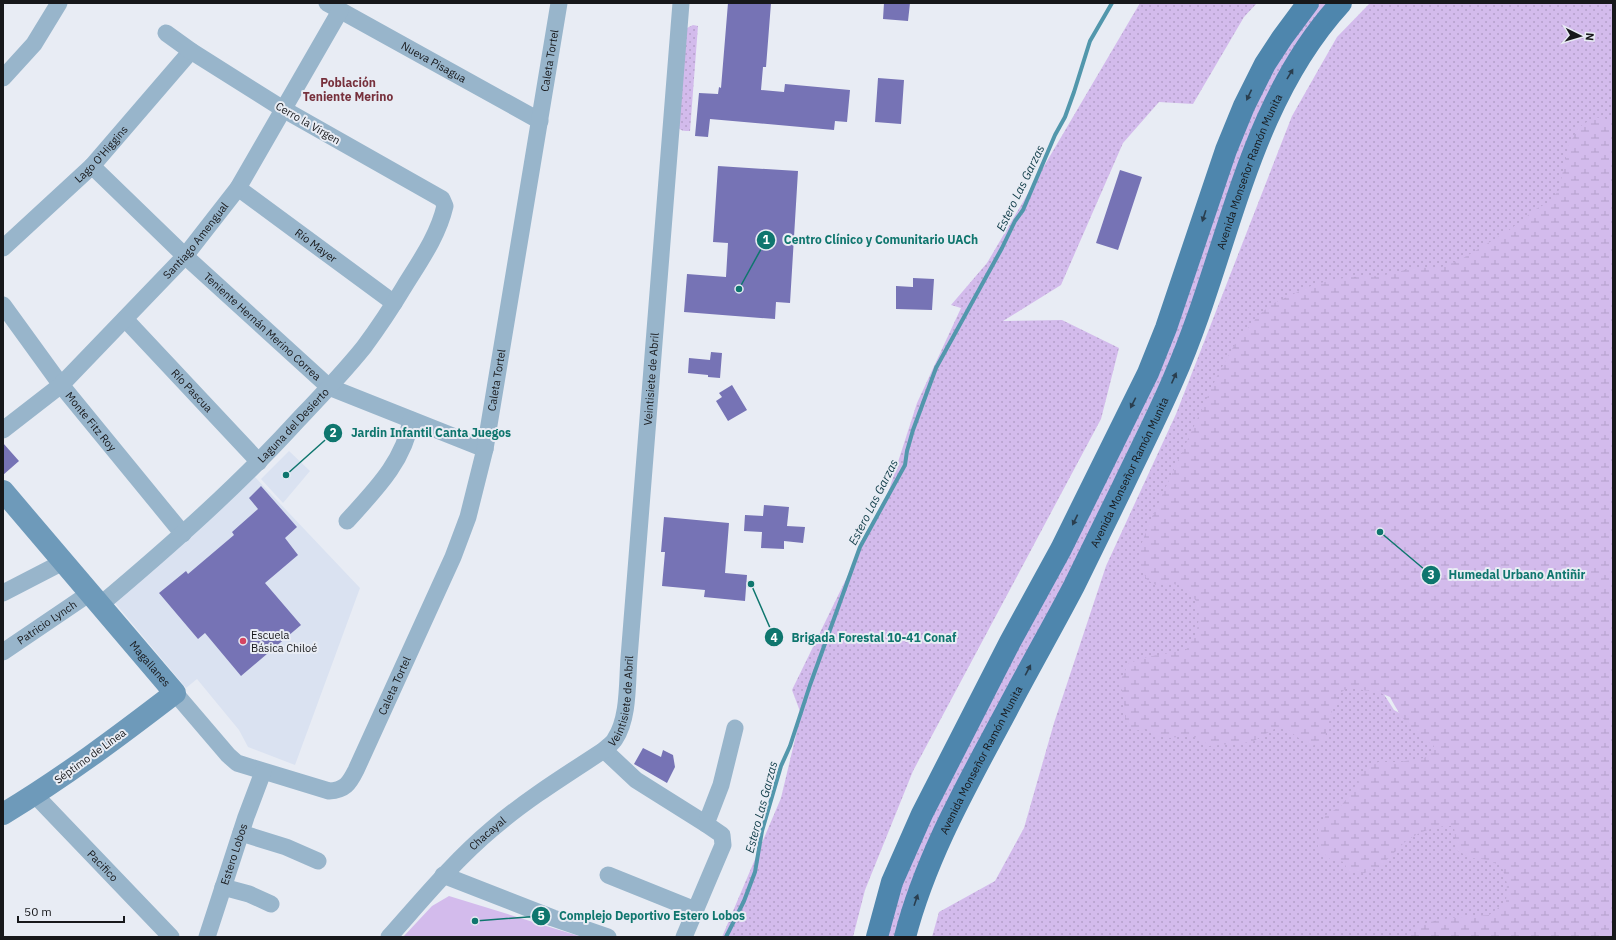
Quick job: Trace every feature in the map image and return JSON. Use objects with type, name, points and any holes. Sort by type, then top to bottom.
[{"type":"main road","points":[[877,937],[892,882],[922,814],[1006,649],[1061,549],[1148,373],[1173,309],[1226,150],[1253,85],[1282,38],[1308,3]]},
{"type":"main road","name":"Avenida Monseñor Ramón Munita","points":[[905,937],[926,872],[946,827],[1027,672],[1073,588],[1173,381],[1197,320],[1251,157],[1268,116],[1287,78],[1300,57],[1314,36],[1341,3]]},
{"type":"street","points":[[3,78],[34,44],[59,3]]},
{"type":"street","name":"Caleta Tortel","points":[[329,792],[337,791],[345,787],[356,770],[453,557],[468,517],[485,449],[559,3]]},
{"type":"street","name":"Veintisiete de Abril","points":[[604,750],[615,740],[621,728],[625,713],[681,3]]},
{"type":"street","name":"Nueva Pisagua","points":[[333,7],[540,121]]},
{"type":"street","name":"Santiago Amengual","points":[[3,430],[61,385],[185,256],[238,188],[283,109],[333,7]]},
{"type":"street","name":"Cerro la Virgen","points":[[166,33],[190,51],[283,109],[442,199],[445,203],[444,211]]},
{"type":"street","name":"Lago O'Higgins","points":[[3,248],[92,166],[190,51]]},
{"type":"street","name":"Teniente Hernán Merino Correa","points":[[92,166],[185,256],[329,387],[485,449]]},
{"type":"street","name":"Río Mayer","points":[[238,188],[394,303]]},
{"type":"street","name":"Laguna del Desierto","points":[[95,599],[183,534],[260,462],[329,387],[364,347],[394,303],[431,243],[444,211]]},
{"type":"street","name":"Monte Fitz Roy","points":[[3,304],[61,385],[183,534]]},
{"type":"street","name":"Río Pascua","points":[[125,319],[260,462]]},
{"type":"street","points":[[347,521],[384,480],[401,452],[408,433],[410,420]]},
{"type":"street","name":"Magallanes","points":[[3,491],[228,755],[237,763],[329,792]]},
{"type":"street","points":[[3,593],[63,562]]},
{"type":"street","name":"Patricio Lynch","points":[[3,652],[95,599]]},
{"type":"street","name":"Séptimo de Línea","points":[[3,814],[35,795],[105,746],[175,693]]},
{"type":"street","points":[[706,824],[721,785],[735,728]]},
{"type":"street","points":[[604,750],[636,780],[722,834],[723,844],[684,937]]},
{"type":"street","name":"Chacayal","points":[[388,937],[443,875],[491,829],[530,798],[604,750]]},
{"type":"street","name":"Estero Lobos","points":[[207,937],[241,833],[263,772]]},
{"type":"street","name":"Pacifico","points":[[35,795],[171,937]]},
{"type":"street","points":[[241,833],[286,846],[318,861]]},
{"type":"street","points":[[443,875],[553,918],[608,937]]},
{"type":"street","points":[[608,875],[695,910]]},
{"type":"street","points":[[223,887],[250,894],[272,904]]},
{"type":"shaded area","points":[[289,451],[310,471],[283,503],[261,479]]},
{"type":"shaded area","name":"Escuela Básica Chiloé","points":[[253,475],[360,588],[295,765],[248,747],[239,730],[197,679],[186,688],[115,603]]},
{"type":"green space","points":[[1140,3],[1257,3],[1244,17],[1193,104],[1159,102],[1123,143],[1061,285],[1003,321],[1062,320],[1119,348],[1101,419],[913,771],[865,890],[853,937],[722,937],[781,798],[801,714],[792,690],[888,493],[917,403],[961,308],[951,305],[987,263]]},
{"type":"green space","points":[[1317,3],[1332,3],[1317,21],[1187,326],[898,937],[885,937],[907,867],[1057,572],[1257,96]]},
{"type":"green space","points":[[1370,3],[1613,3],[1613,182],[1367,668],[1394,710],[1437,733],[1613,937],[932,937],[939,912],[995,881],[1024,828],[1054,723],[1106,566],[1176,414],[1292,116],[1337,37]]},
{"type":"green space","points":[[693,25],[698,26],[690,131],[686,131],[681,130],[677,126],[685,29]]},
{"type":"green space","points":[[1594,117],[1613,120],[1613,937],[1408,937],[1414,927],[1429,922],[1450,918],[1489,915],[1506,902],[1507,884],[1502,867],[1489,860],[1471,858],[1456,850],[1454,826],[1447,826],[1428,830],[1416,835],[1405,842],[1376,868],[1370,871],[1364,873],[1348,872],[1344,862],[1330,859],[1318,848],[1318,828],[1327,814],[1340,807],[1352,792],[1363,771],[1378,762],[1399,762],[1424,758],[1432,752],[1434,746],[1419,735],[1408,724],[1399,713],[1390,697],[1378,692],[1347,688],[1339,694],[1332,710],[1324,741],[1312,746],[1286,728],[1276,728],[1252,742],[1209,746],[1200,738],[1186,736],[1170,738],[1157,735],[1146,729],[1133,731],[1125,722],[1125,709],[1120,681],[1129,663],[1147,657],[1186,650],[1196,634],[1199,618],[1196,601],[1186,588],[1174,584],[1156,585],[1147,580],[1141,568],[1141,545],[1151,519],[1218,374],[1236,342],[1261,313],[1274,303],[1315,284],[1349,277],[1381,276],[1417,267],[1436,269],[1460,260],[1508,231],[1536,209],[1549,202],[1559,190],[1568,147],[1578,128]]},
{"type":"green space","points":[[449,896],[582,937],[403,937],[432,906]]},
{"type":"building","points":[[728,3],[771,3],[766,67],[763,67],[761,90],[784,92],[785,84],[850,90],[847,122],[835,121],[834,130],[710,119],[708,137],[695,136],[699,93],[718,94],[719,87],[721,88]]},
{"type":"building","points":[[884,3],[910,3],[908,21],[883,19]]},
{"type":"building","points":[[878,78],[904,80],[901,124],[875,122]]},
{"type":"building","points":[[718,166],[798,171],[790,303],[776,302],[775,319],[684,312],[687,274],[726,277],[728,243],[713,242]]},
{"type":"building","points":[[1120,170],[1142,177],[1118,250],[1096,243]]},
{"type":"building","points":[[913,278],[934,279],[932,310],[896,309],[896,286],[913,287]]},
{"type":"building","points":[[711,352],[722,353],[720,378],[688,373],[689,358],[710,360]]},
{"type":"building","points":[[732,385],[747,410],[728,421],[716,401],[722,397],[719,393]]},
{"type":"building","points":[[3,443],[19,461],[3,475]]},
{"type":"building","points":[[261,486],[297,527],[285,538],[298,555],[265,583],[301,625],[241,676],[205,633],[198,639],[159,593],[186,571],[188,574],[234,535],[232,532],[258,509],[249,498]]},
{"type":"building","points":[[764,505],[789,507],[787,526],[805,527],[803,543],[784,541],[784,549],[761,548],[762,532],[744,531],[745,515],[763,516]]},
{"type":"building","points":[[664,517],[729,523],[725,573],[747,575],[745,601],[704,597],[705,590],[662,586],[665,552],[661,552]]},
{"type":"building","points":[[643,748],[661,757],[663,750],[673,755],[675,767],[667,783],[634,764]]},
{"type":"waterway","name":"Estero Las Garzas","points":[[726,937],[744,901],[755,872],[762,831],[781,766],[790,746],[810,685],[860,547],[905,465],[913,430],[936,368],[1002,248],[1015,221],[1023,210],[1055,135],[1065,117],[1090,41],[1112,3]]},
{"type":"place","name":"Centro Clínico y Comunitario UACh","points":[[739,289]]},
{"type":"place","name":"Jardin Infantil Canta Juegos","points":[[286,475]]},
{"type":"place","name":"Humedal Urbano Antiñir","points":[[1380,532]]},
{"type":"place","name":"Brigada Forestal 10-41 Conaf","points":[[751,584]]},
{"type":"place","name":"Escuela Básica Chiloé","points":[[243,641]]},
{"type":"place","name":"Complejo Deportivo Estero Lobos","points":[[475,921]]},
{"type":"district","name":"Población Teniente Merino","points":[[348,89]]}]
